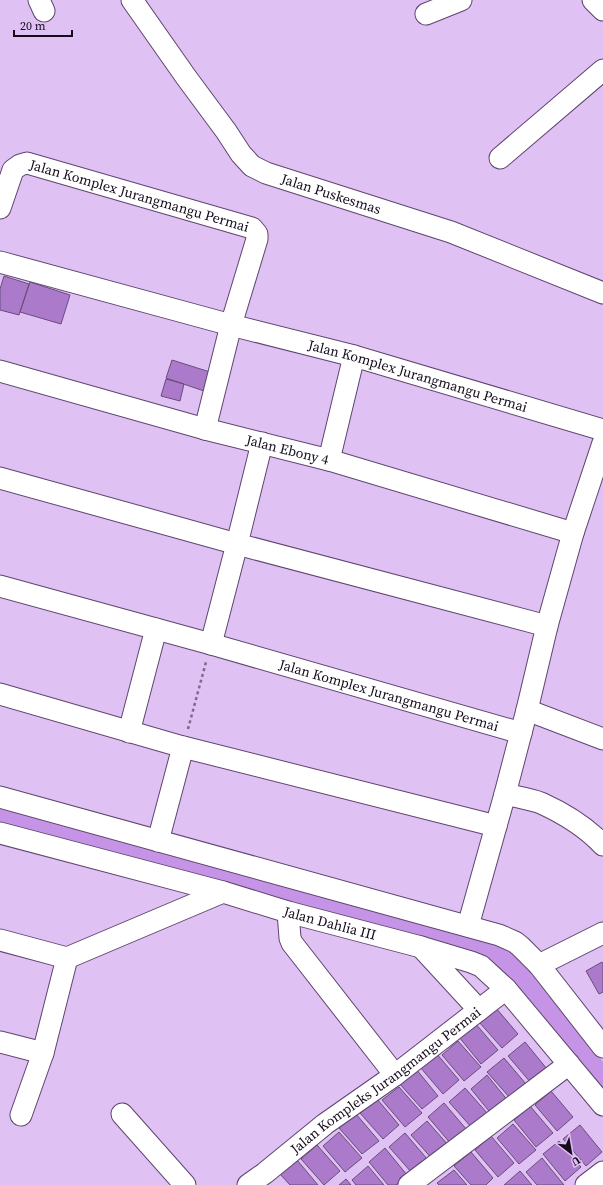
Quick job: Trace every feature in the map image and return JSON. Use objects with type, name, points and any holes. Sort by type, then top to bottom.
[{"type":"street","name":"Jalan Puskesmas","points":[[132,0],[241,154],[252,166],[266,174],[451,232],[603,293]]},
{"type":"street","points":[[426,14],[461,0]]},
{"type":"street","points":[[593,0],[603,10]]},
{"type":"street","points":[[500,158],[603,70]]},
{"type":"street","name":"Jalan Komplex Jurangmangu Permai","points":[[0,208],[13,170],[20,165],[27,163],[252,228],[257,234],[258,239],[231,325],[205,429]]},
{"type":"street","name":"Jalan Komplex Jurangmangu Permai","points":[[0,262],[231,325],[354,356],[603,430]]},
{"type":"street","points":[[329,460],[354,356]]},
{"type":"street","name":"Jalan Ebony 4","points":[[0,371],[205,429],[329,460],[573,533]]},
{"type":"street","points":[[210,644],[262,443]]},
{"type":"street","points":[[468,926],[528,710],[547,626],[573,533],[603,443]]},
{"type":"street","points":[[0,478],[237,544],[547,626]]},
{"type":"street","name":"Jalan Komplex Jurangmangu Permai","points":[[0,586],[210,644],[521,733]]},
{"type":"street","points":[[129,732],[156,629]]},
{"type":"street","points":[[0,694],[183,747],[496,826]]},
{"type":"street","points":[[528,710],[603,739]]},
{"type":"street","points":[[158,841],[183,747]]},
{"type":"street","points":[[505,794],[540,803],[572,820],[603,845]]},
{"type":"street","points":[[0,797],[468,926],[515,942],[539,965],[603,1047]]},
{"type":"street","name":"Jalan Dahlia III","points":[[0,833],[223,892],[288,912],[457,957],[481,966],[506,989],[603,1105]]},
{"type":"street","points":[[0,940],[67,958],[223,892]]},
{"type":"street","points":[[288,912],[290,938],[292,943],[395,1075]]},
{"type":"street","points":[[539,965],[603,933]]},
{"type":"street","points":[[421,947],[479,1010]]},
{"type":"street","points":[[21,1115],[43,1053],[67,958]]},
{"type":"street","name":"Jalan Kompleks Jurangmangu Permai","points":[[270,1179],[325,1124],[395,1075],[506,989]]},
{"type":"street","points":[[0,1042],[43,1053]]},
{"type":"street","points":[[410,1185],[569,1064]]},
{"type":"street","points":[[122,1114],[186,1185]]},
{"type":"street","points":[[586,1185],[603,1172]]},
{"type":"street","points":[[248,1185],[270,1179]]},
{"type":"path","points":[[183,747],[210,644]]},
{"type":"building","points":[[4,276],[29,284],[19,315],[0,310],[0,289]]},
{"type":"building","points":[[30,282],[70,295],[61,324],[20,312]]},
{"type":"building","points":[[172,360],[210,372],[204,391],[166,378]]},
{"type":"building","points":[[166,379],[184,384],[180,401],[161,396]]},
{"type":"building","points":[[602,962],[603,992],[599,994],[586,971]]},
{"type":"building","points":[[496,1008],[518,1034],[502,1048],[479,1022]]},
{"type":"building","points":[[475,1023],[498,1050],[481,1064],[459,1037]]},
{"type":"building","points":[[458,1041],[481,1067],[464,1081],[442,1055]]},
{"type":"building","points":[[525,1042],[547,1069],[531,1083],[508,1056]]},
{"type":"building","points":[[436,1053],[459,1080],[443,1094],[420,1067]]},
{"type":"building","points":[[504,1058],[526,1084],[510,1098],[487,1072]]},
{"type":"building","points":[[416,1069],[438,1096],[422,1109],[399,1083]]},
{"type":"building","points":[[487,1075],[509,1102],[493,1116],[471,1089]]},
{"type":"building","points":[[399,1087],[422,1113],[405,1127],[382,1100]]},
{"type":"building","points":[[465,1088],[488,1114],[472,1128],[449,1102]]},
{"type":"building","points":[[551,1091],[573,1117],[557,1131],[535,1105]]},
{"type":"building","points":[[377,1099],[399,1125],[383,1139],[360,1113]]},
{"type":"building","points":[[444,1103],[467,1130],[451,1144],[428,1117]]},
{"type":"building","points":[[530,1106],[553,1133],[536,1147],[514,1120]]},
{"type":"building","points":[[356,1114],[379,1141],[362,1154],[339,1128]]},
{"type":"building","points":[[427,1121],[450,1147],[434,1161],[411,1135]]},
{"type":"building","points":[[513,1124],[536,1150],[519,1164],[497,1138]]},
{"type":"building","points":[[580,1125],[602,1152],[586,1166],[563,1139]]},
{"type":"building","points":[[339,1132],[362,1158],[345,1172],[323,1146]]},
{"type":"building","points":[[405,1133],[428,1160],[412,1173],[389,1147]]},
{"type":"building","points":[[491,1136],[514,1163],[498,1177],[475,1150]]},
{"type":"building","points":[[559,1141],[581,1167],[565,1181],[543,1154]]},
{"type":"building","points":[[317,1145],[340,1171],[324,1185],[301,1159]]},
{"type":"building","points":[[385,1148],[407,1175],[396,1185],[388,1185],[369,1162]]},
{"type":"building","points":[[471,1152],[493,1178],[486,1185],[471,1185],[454,1166]]},
{"type":"building","points":[[542,1158],[564,1185],[537,1185],[526,1172]]},
{"type":"building","points":[[297,1160],[318,1185],[290,1185],[280,1174]]},
{"type":"building","points":[[368,1166],[384,1185],[356,1185],[352,1180]]},
{"type":"building","points":[[454,1170],[467,1185],[439,1185],[437,1183]]},
{"type":"building","points":[[520,1171],[532,1185],[504,1185]]},
{"type":"building","points":[[346,1179],[351,1185],[339,1185]]},
{"type":"waterway","points":[[0,816],[478,946],[504,959],[531,986],[603,1078]]}]
